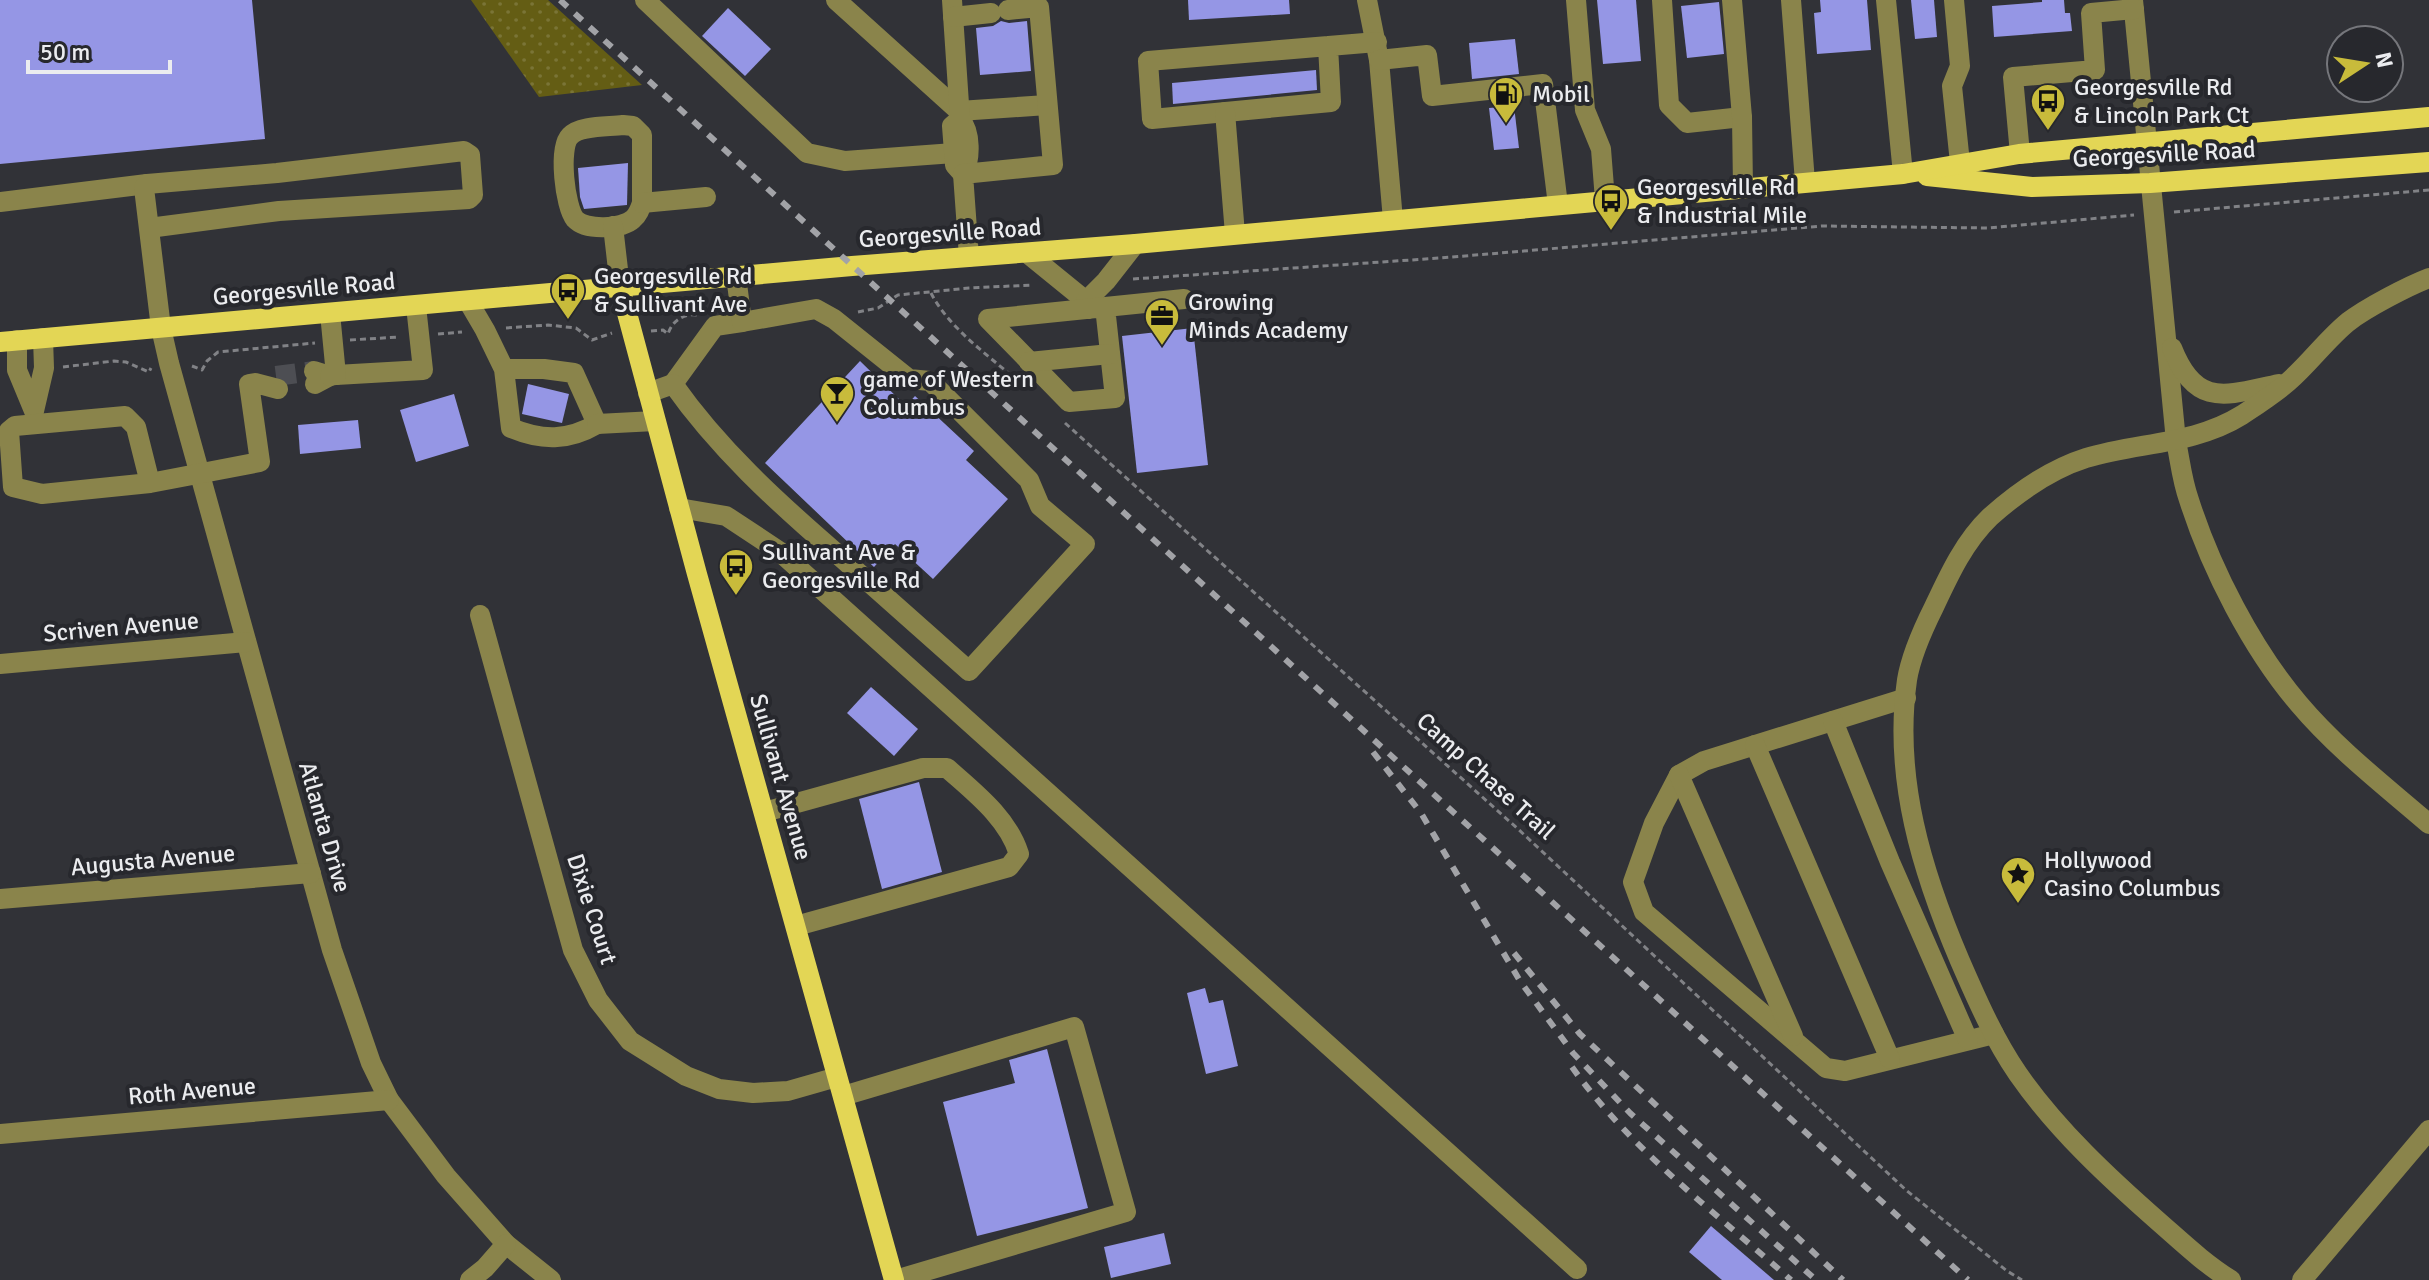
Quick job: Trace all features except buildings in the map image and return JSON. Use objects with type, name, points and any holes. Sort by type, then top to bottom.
[{"type":"main road","name":"Georgesville Road","points":[[8,341],[1903,174],[2020,154],[2429,117]]},
{"type":"main road","name":"Georgesville Road","points":[[1903,174],[2032,187],[2150,183],[2429,162]]},
{"type":"main road","name":"Sullivant Avenue","points":[[620,287],[894,1280]]},
{"type":"street","points":[[645,0],[807,153],[845,161],[954,153]]},
{"type":"street","points":[[836,0],[960,115],[966,126],[968,164],[963,174],[969,257]]},
{"type":"street","points":[[1367,0],[1378,51],[1393,220]]},
{"type":"street","points":[[1576,0],[1585,110],[1601,149],[1605,200]]},
{"type":"street","points":[[1662,0],[1669,105],[1687,123],[1742,117]]},
{"type":"street","points":[[1732,0],[1742,117],[1743,188]]},
{"type":"street","points":[[1791,0],[1805,182]]},
{"type":"street","points":[[1886,0],[1903,174]]},
{"type":"street","points":[[1954,0],[1960,66],[1952,86],[1960,163]]},
{"type":"street","points":[[2020,154],[2013,77],[2095,70],[2091,13],[2134,4],[2176,441],[2188,499],[2251,639],[2299,704],[2355,760],[2429,824]]},
{"type":"street","points":[[1039,7],[1053,165],[963,174],[955,165],[952,126],[960,115],[952,8],[999,12],[1039,7]]},
{"type":"street","points":[[1328,46],[1331,102],[1152,119],[1148,61],[1328,46],[1427,55],[1432,96],[1543,84],[1558,205]]},
{"type":"street","points":[[960,115],[1047,105]]},
{"type":"street","points":[[1225,112],[1235,234]]},
{"type":"street","points":[[633,126],[639,130],[642,146],[642,203],[632,221],[613,226],[591,226],[580,223],[572,216],[563,155],[571,134],[633,126]]},
{"type":"street","points":[[0,202],[464,151],[470,155],[473,195],[469,199],[279,211],[149,228]]},
{"type":"street","name":"Atlanta Drive","points":[[147,184],[144,188],[161,328],[332,950],[371,1063],[389,1100],[446,1176],[506,1244],[551,1280]]},
{"type":"street","points":[[642,203],[706,197]]},
{"type":"street","points":[[613,226],[620,287]]},
{"type":"street","points":[[1093,306],[1106,281],[1135,244]]},
{"type":"street","points":[[1027,253],[1093,306],[1110,354],[1115,398],[1069,402],[988,319],[1093,306],[1184,299]]},
{"type":"street","points":[[736,276],[742,322]]},
{"type":"street","points":[[2231,1280],[2212,1269],[2115,1184],[2059,1125],[2027,1085],[1985,1019],[1946,928],[1916,839],[1903,749],[1907,678],[1922,632],[1959,556],[1988,520],[2021,492],[2084,459],[2188,439],[2239,417],[2287,383],[2349,322],[2429,278]]},
{"type":"street","points":[[468,301],[504,369],[511,428],[533,437],[578,435],[597,424],[655,421]]},
{"type":"street","points":[[330,313],[324,377],[423,370],[416,306]]},
{"type":"street","points":[[648,393],[673,384],[715,326],[816,309],[834,319],[909,379],[930,381],[1029,480],[1040,506],[1085,544],[969,671],[803,524],[725,449],[673,384]]},
{"type":"street","points":[[2165,328],[2181,369],[2195,387],[2213,393],[2232,393],[2287,383]]},
{"type":"street","points":[[34,417],[44,368],[43,338]]},
{"type":"street","points":[[8,341],[34,417]]},
{"type":"street","points":[[1029,362],[1110,354]]},
{"type":"street","points":[[504,369],[574,373],[597,424]]},
{"type":"street","points":[[150,483],[136,427],[125,416],[34,417],[9,431],[13,487],[42,494],[150,483],[260,462],[249,384],[277,382]]},
{"type":"street","points":[[679,508],[726,516],[779,551],[1577,1269]]},
{"type":"street","name":"Dixie Court","points":[[480,615],[573,950],[598,1000],[630,1041],[686,1076],[719,1089],[753,1093],[840,1086],[1074,1027],[1126,1212],[894,1280]]},
{"type":"street","name":"Scriven Avenue","points":[[0,664],[246,642]]},
{"type":"street","points":[[1906,698],[1704,761],[1679,775],[1654,823],[1633,882],[1644,912],[1826,1068],[1845,1071],[1994,1034]]},
{"type":"street","points":[[1833,721],[1890,862],[1968,1040]]},
{"type":"street","points":[[1755,745],[1890,1059]]},
{"type":"street","points":[[764,812],[923,768],[947,768],[985,802],[1014,837],[1019,854],[1009,867],[796,926]]},
{"type":"street","points":[[1679,775],[1796,1043]]},
{"type":"street","name":"Augusta Avenue","points":[[0,899],[311,873]]},
{"type":"street","name":"Roth Avenue","points":[[0,1134],[389,1100]]},
{"type":"street","points":[[2302,1280],[2429,1130]]},
{"type":"street","points":[[470,1280],[506,1244]]},
{"type":"path","points":[[1106,281],[1440,258],[1822,226],[1988,228],[2429,190]]},
{"type":"path","points":[[1030,391],[949,320],[931,293],[1032,285]]},
{"type":"path","name":"Camp Chase Trail","points":[[1065,422],[1506,819],[1907,1191],[2022,1280]]},
{"type":"shaded area","points":[[471,0],[548,0],[642,85],[539,97]]},
{"type":"tunnel","points":[[276,376],[314,371]]},
{"type":"railway","points":[[560,0],[1968,1280]]},
{"type":"railway","points":[[1373,752],[1421,813],[1520,981],[1573,1053],[1630,1113],[1816,1280]]},
{"type":"railway","points":[[1514,953],[1580,1034],[1843,1280]]},
{"type":"railway","points":[[1572,1067],[1647,1153],[1791,1280]]},
{"type":"place","name":"Mobil","points":[[1506,125]]},
{"type":"place","name":"Georgesville Rd & Lincoln Park Ct","points":[[2048,132]]},
{"type":"place","name":"Georgesville Rd & Industrial Mile","points":[[1611,232]]},
{"type":"place","name":"Georgesville Rd & Sullivant Ave","points":[[568,321]]},
{"type":"place","name":"Growing Minds Academy","points":[[1162,347]]},
{"type":"place","name":"game of Western Columbus","points":[[837,424]]},
{"type":"place","name":"Sullivant Ave & Georgesville Rd","points":[[736,597]]},
{"type":"place","name":"Hollywood Casino Columbus","points":[[2018,905]]}]
